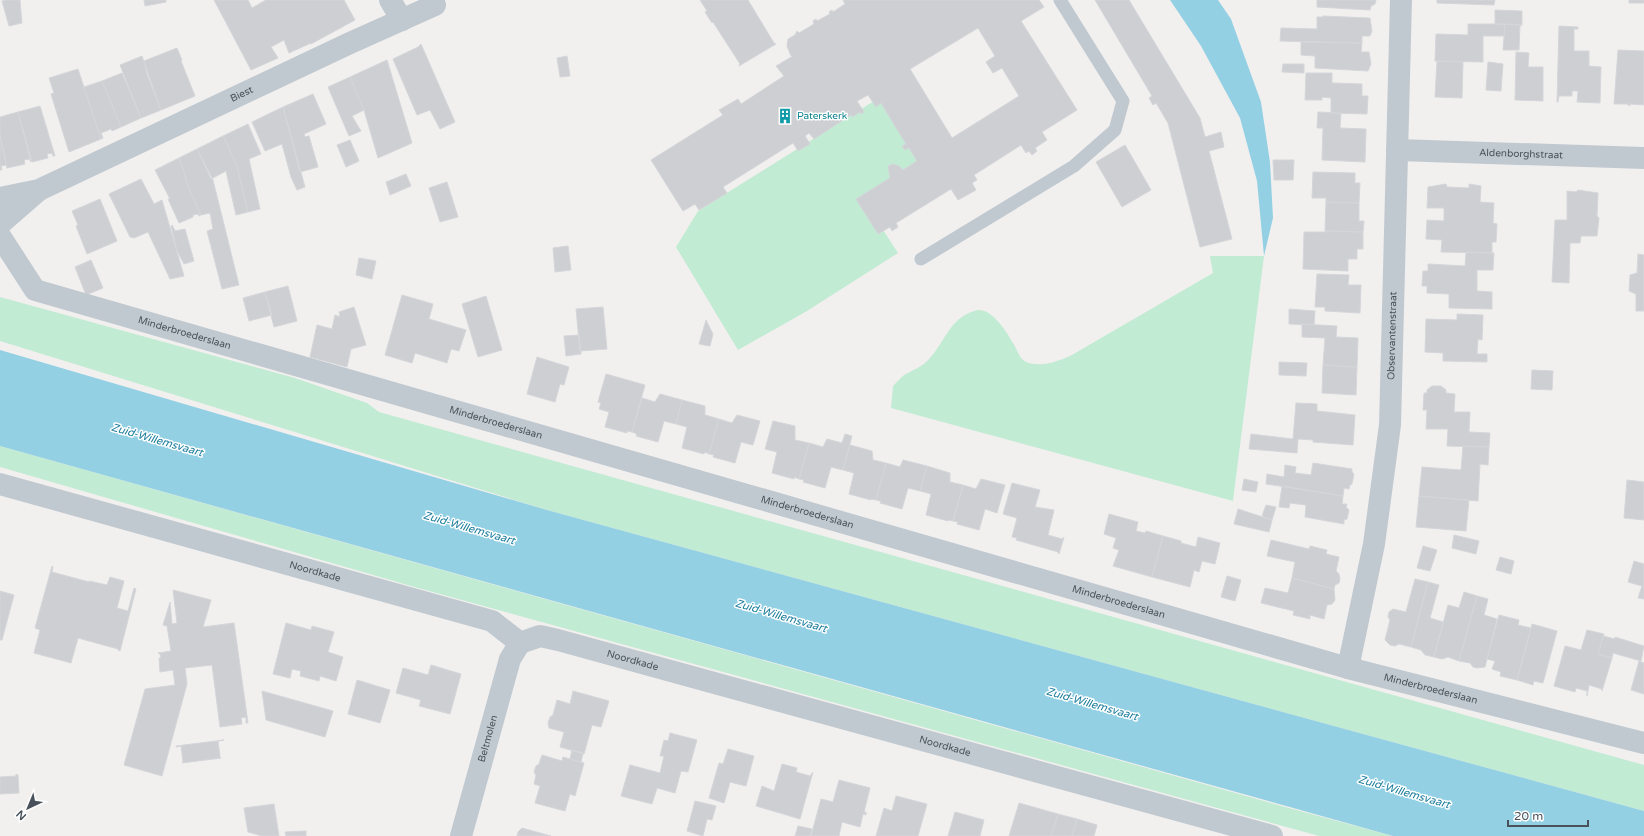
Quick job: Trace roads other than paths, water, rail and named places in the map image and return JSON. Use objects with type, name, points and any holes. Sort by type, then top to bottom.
[{"type":"street","points":[[390,0],[402,20]]},
{"type":"street","name":"Observantenstraat","points":[[1348,668],[1374,544],[1390,425],[1401,0]]},
{"type":"street","name":"Biest","points":[[0,198],[39,190],[402,20],[437,2]]},
{"type":"street","name":"Aldenborghstraat","points":[[1397,150],[1644,158]]},
{"type":"street","name":"Biest","points":[[0,224],[39,190]]},
{"type":"street","name":"Minderbroederslaan","points":[[0,236],[35,290],[1348,668],[1644,743]]},
{"type":"street","name":"Noordkade","points":[[0,484],[492,622],[520,643],[540,636],[558,640],[1272,836]]},
{"type":"street","name":"Beltmolen","points":[[461,836],[510,659],[520,643]]},
{"type":"lane","points":[[921,259],[1074,166],[1115,130],[1123,101],[1060,0]]},
{"type":"water","points":[[1170,0],[1218,0],[1231,19],[1261,102],[1270,162],[1273,218],[1264,256],[1257,181],[1240,118],[1201,46]]},
{"type":"water","name":"Zuid-Willemsvaart","points":[[0,350],[547,510],[1644,811],[1644,836],[1393,836],[0,446]]},
{"type":"place","name":"Paterskerk","points":[[785,116]]}]
